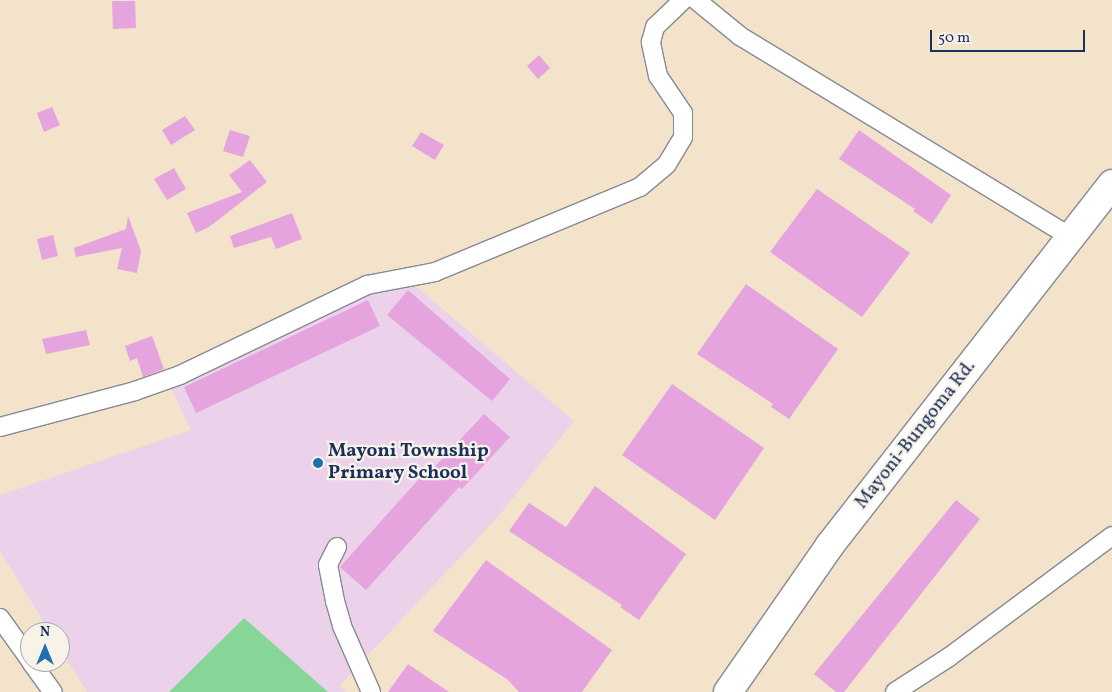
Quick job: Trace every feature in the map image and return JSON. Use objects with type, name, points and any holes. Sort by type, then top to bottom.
[{"type":"main road","name":"Mayoni-Bungoma Rd.","points":[[728,692],[824,553],[1072,238],[1112,184]]},
{"type":"street","points":[[0,427],[135,391],[180,375],[367,285],[435,272],[640,187],[667,164],[683,137],[683,113],[658,76],[651,42],[656,27],[683,0]]},
{"type":"street","points":[[696,0],[748,41],[1072,238]]},
{"type":"street","points":[[895,692],[949,657],[1112,536]]},
{"type":"street","points":[[337,547],[328,565],[335,601],[342,626],[371,692]]},
{"type":"street","points":[[0,618],[20,646]]},
{"type":"street","points":[[39,672],[53,692]]},
{"type":"shaded area","name":"Mayoni Township Primary School","points":[[412,283],[574,421],[496,519],[339,686],[346,692],[87,692],[70,665],[70,622],[44,622],[0,551],[0,495],[191,430],[170,386],[365,295]]},
{"type":"green space","points":[[244,618],[328,692],[169,692]]},
{"type":"building","points":[[112,1],[135,1],[136,28],[113,29]]},
{"type":"building","points":[[539,55],[550,68],[538,79],[527,66]]},
{"type":"building","points":[[52,107],[60,125],[44,132],[37,113]]},
{"type":"building","points":[[185,116],[195,130],[171,145],[162,130]]},
{"type":"building","points":[[230,130],[250,136],[243,157],[223,151]]},
{"type":"building","points":[[859,130],[951,195],[932,224],[913,211],[915,209],[839,159]]},
{"type":"building","points":[[421,132],[444,145],[435,160],[412,146]]},
{"type":"building","points":[[250,160],[267,182],[209,227],[196,233],[187,213],[242,192],[229,175]]},
{"type":"building","points":[[174,168],[186,189],[167,200],[154,179]]},
{"type":"building","points":[[817,189],[910,253],[862,317],[770,252]]},
{"type":"building","points":[[292,213],[302,239],[276,249],[271,237],[234,248],[230,236]]},
{"type":"building","points":[[128,216],[141,251],[137,273],[117,269],[122,248],[76,257],[74,248],[126,229]]},
{"type":"building","points":[[53,235],[58,256],[42,260],[37,239]]},
{"type":"building","points":[[746,284],[838,349],[789,419],[771,407],[773,404],[697,354]]},
{"type":"building","points":[[408,290],[510,379],[492,401],[387,315]]},
{"type":"building","points":[[368,300],[380,326],[196,413],[184,387]]},
{"type":"building","points":[[86,330],[90,345],[46,354],[42,339]]},
{"type":"building","points":[[152,336],[164,369],[143,377],[137,358],[130,361],[125,346]]},
{"type":"building","points":[[672,384],[764,448],[715,520],[622,455]]},
{"type":"building","points":[[484,414],[510,437],[462,489],[459,487],[366,590],[340,567],[425,472],[428,474]]},
{"type":"building","points":[[595,486],[686,554],[639,620],[620,607],[622,605],[509,531],[529,503],[566,527]]},
{"type":"building","points":[[956,500],[980,519],[844,692],[836,692],[814,674]]},
{"type":"building","points":[[486,560],[612,650],[582,692],[519,692],[508,680],[433,631]]},
{"type":"building","points":[[408,664],[449,692],[388,692]]},
{"type":"place","name":"Mayoni Township Primary School","points":[[318,463]]}]
